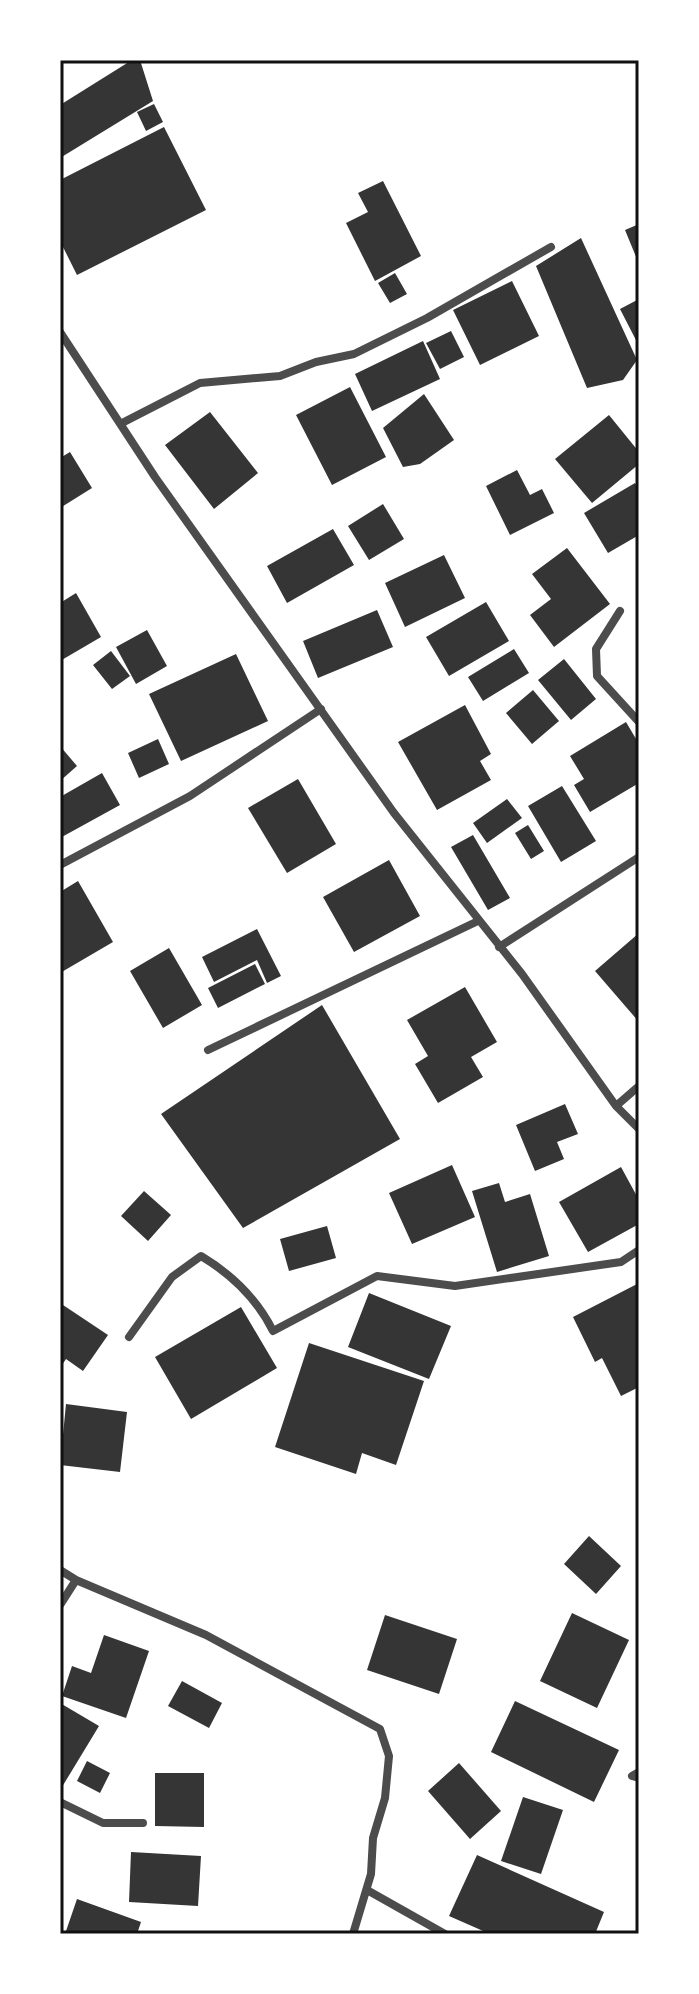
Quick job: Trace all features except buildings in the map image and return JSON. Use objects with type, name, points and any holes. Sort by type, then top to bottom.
[{"type":"street","points":[[122,423],[200,383],[280,376],[354,354],[427,318],[551,247]]},
{"type":"street","points":[[60,332],[155,477],[394,813],[499,947],[616,1106],[639,1129]]},
{"type":"street","points":[[620,611],[596,649],[597,676],[639,722]]},
{"type":"street","points":[[60,865],[190,796],[321,709]]},
{"type":"street","points":[[499,947],[639,857]]},
{"type":"street","points":[[208,1050],[478,921]]},
{"type":"street","points":[[616,1106],[639,1086]]},
{"type":"street","points":[[129,1337],[172,1277],[201,1256],[220,1267],[261,1308],[273,1331],[377,1276],[455,1286],[621,1262],[639,1250]]},
{"type":"street","points":[[60,1570],[76,1580],[206,1635],[380,1729],[389,1756],[385,1798],[373,1838],[367,1890],[353,1934]]},
{"type":"street","points":[[60,1605],[76,1580]]},
{"type":"street","points":[[639,1772],[632,1776],[639,1778]]},
{"type":"street","points":[[60,1802],[103,1823],[143,1823]]},
{"type":"street","points":[[367,1890],[445,1934]]}]
